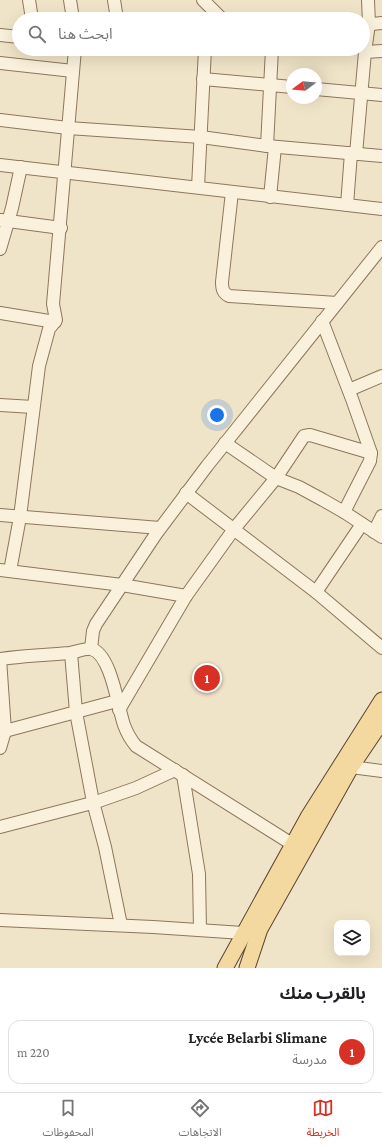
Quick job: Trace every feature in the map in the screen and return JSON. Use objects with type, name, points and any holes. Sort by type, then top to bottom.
[{"type":"main road","points":[[224,968],[292,844],[382,700]]},
{"type":"main road","points":[[246,968],[260,929],[351,767],[382,721]]},
{"type":"street","points":[[29,0],[31,12]]},
{"type":"street","points":[[70,0],[72,12]]},
{"type":"street","points":[[114,0],[116,12]]},
{"type":"street","points":[[203,0],[215,12]]},
{"type":"street","points":[[367,12],[368,0]]},
{"type":"street","points":[[370,24],[382,23]]},
{"type":"street","points":[[0,35],[12,37]]},
{"type":"street","points":[[370,52],[382,51]]},
{"type":"street","points":[[56,322],[53,304],[61,228],[64,173],[74,56]]},
{"type":"street","points":[[198,187],[205,56]]},
{"type":"street","points":[[270,197],[270,85],[272,56]]},
{"type":"street","points":[[347,205],[365,56]]},
{"type":"street","points":[[0,63],[73,71]]},
{"type":"street","points":[[203,79],[286,86]]},
{"type":"street","points":[[322,90],[382,95]]},
{"type":"street","points":[[0,120],[68,128],[201,137],[271,146],[382,156]]},
{"type":"street","points":[[0,165],[382,209]]},
{"type":"street","points":[[0,249],[4,220],[21,167]]},
{"type":"street","points":[[232,192],[222,282],[222,289],[225,294],[229,296],[336,304]]},
{"type":"street","points":[[4,220],[61,228]]},
{"type":"street","points":[[91,649],[91,641],[96,624],[160,528],[225,443],[382,247]]},
{"type":"street","points":[[0,314],[56,322]]},
{"type":"street","points":[[322,321],[349,390],[371,453],[370,461],[344,512]]},
{"type":"street","points":[[56,322],[49,329],[40,358],[20,517],[5,571],[186,596]]},
{"type":"street","points":[[349,390],[382,376]]},
{"type":"street","points":[[0,405],[33,407]]},
{"type":"street","points":[[118,706],[186,596],[234,529],[276,478],[302,439],[307,435],[310,435],[371,453]]},
{"type":"street","points":[[225,443],[276,478],[299,487],[344,512],[378,534],[382,516]]},
{"type":"street","points":[[186,493],[316,592],[382,648]]},
{"type":"street","points":[[0,515],[160,528]]},
{"type":"street","points":[[316,592],[362,524]]},
{"type":"street","points":[[0,748],[5,731],[0,659],[71,653],[91,649],[98,653],[111,676],[118,706],[129,737],[136,746],[292,844]]},
{"type":"street","points":[[71,653],[76,712],[93,802],[105,847],[121,925]]},
{"type":"street","points":[[5,731],[76,712],[118,706]]},
{"type":"street","points":[[351,767],[382,771]]},
{"type":"street","points":[[0,827],[93,802],[179,772]]},
{"type":"street","points":[[179,772],[199,874],[200,930]]},
{"type":"street","points":[[0,920],[121,925],[243,933]]},
{"type":"place","name":"Lycée Belarbi Slimane","points":[[207,678]]}]
